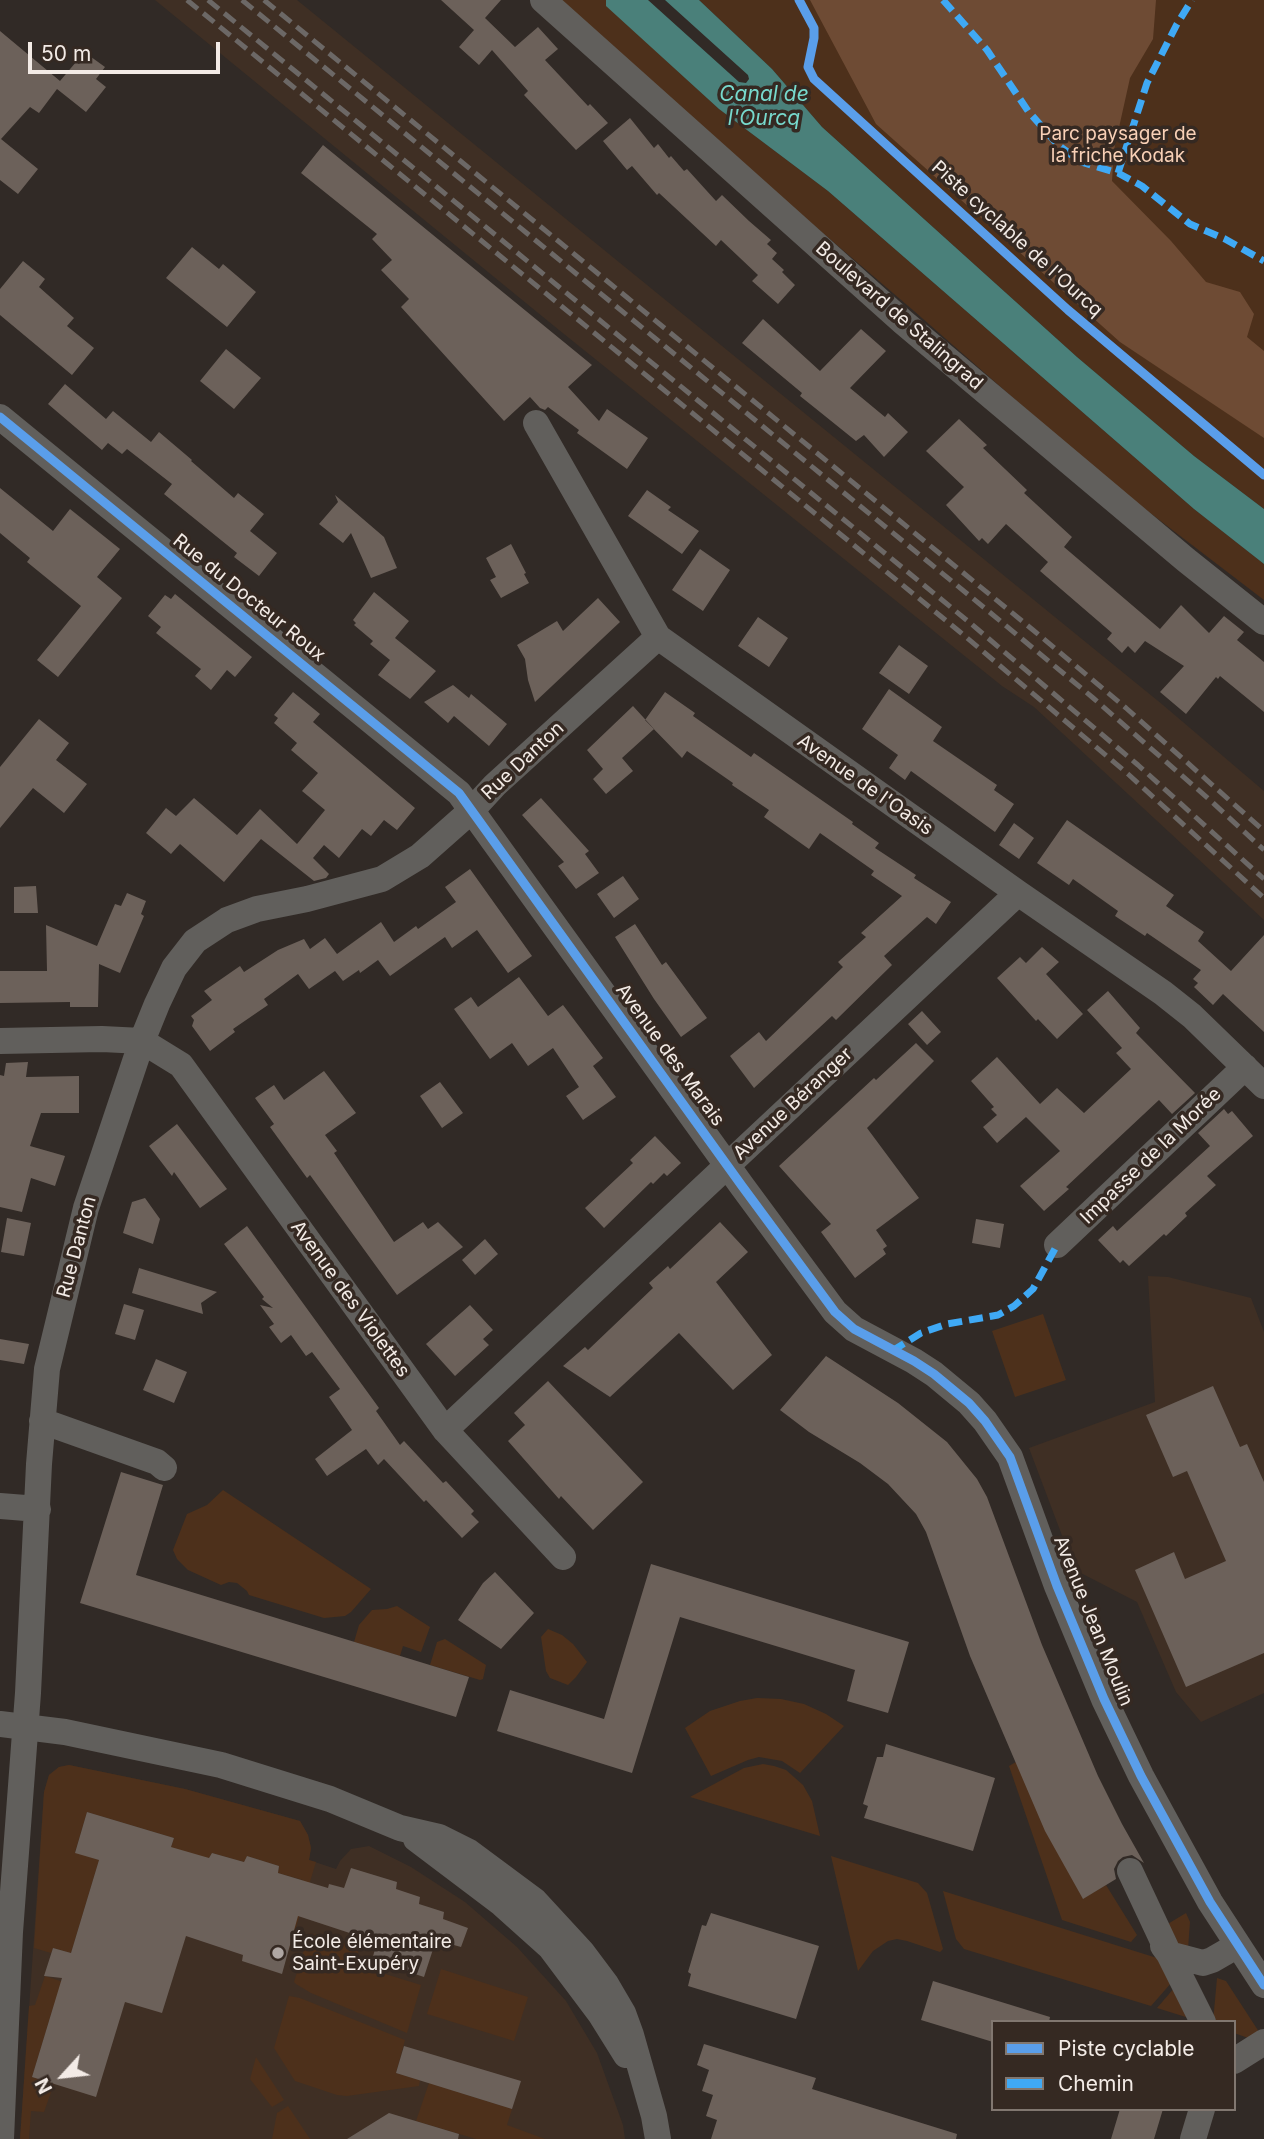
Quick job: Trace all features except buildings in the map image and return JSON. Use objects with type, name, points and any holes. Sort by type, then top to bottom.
[{"type":"street","name":"Boulevard de Stalingrad","points":[[543,0],[903,322],[1186,560],[1264,622]]},
{"type":"street","name":"Rue du Docteur Roux","points":[[0,417],[459,793],[472,810]]},
{"type":"street","name":"Avenue de l'Oasis","points":[[536,423],[658,637],[1163,993],[1192,1016],[1264,1086]]},
{"type":"street","name":"Rue Danton","points":[[1,2139],[13,1726],[38,1509],[47,1369],[86,1208],[142,1041],[174,968],[195,941],[226,920],[257,909],[382,879],[420,856],[658,637]]},
{"type":"street","name":"Avenue des Marais","points":[[472,810],[728,1166],[842,1319]]},
{"type":"street","name":"Avenue Béranger","points":[[445,1430],[1018,892]]},
{"type":"street","points":[[0,1041],[142,1041]]},
{"type":"street","name":"Avenue des Violettes","points":[[142,1041],[181,1065],[445,1430],[563,1557]]},
{"type":"street","name":"Impasse de la Morée","points":[[1057,1245],[1245,1067]]},
{"type":"street","name":"Avenue Jean Moulin","points":[[842,1319],[872,1340],[934,1374],[969,1403],[1010,1457],[1057,1586],[1104,1699],[1187,1861],[1264,1985]]},
{"type":"street","points":[[42,1421],[157,1462],[164,1468]]},
{"type":"street","points":[[0,1506],[38,1509]]},
{"type":"street","points":[[13,1726],[65,1732],[262,1776],[330,1799],[400,1828],[439,1837],[469,1852],[515,1885],[558,1925],[598,1974],[623,2013],[658,2139]]},
{"type":"street","points":[[1124,1875],[1202,2020]]},
{"type":"street","points":[[1168,1954],[1203,1963],[1238,1945]]},
{"type":"street","points":[[1236,2060],[1264,2042]]},
{"type":"street","points":[[1193,2139],[1201,2111]]},
{"type":"shaded area","points":[[155,0],[297,0],[1163,705],[1264,791],[1264,920],[1034,707],[1002,686],[559,330]]},
{"type":"shaded area","name":"Parc paysager de la friche Kodak","points":[[810,0],[1156,0],[1153,39],[1130,78],[1114,150],[1112,181],[1171,241],[1206,282],[1240,292],[1254,314],[1247,337],[1264,351],[1264,438],[1120,342],[876,124]]},
{"type":"shaded area","points":[[1148,1276],[1168,1277],[1251,1298],[1264,1332],[1264,1693],[1201,1722],[1176,1692],[1137,1602],[1075,1570],[1029,1448],[1155,1402]]},
{"type":"shaded area","name":"École élémentaire Saint-Exupéry","points":[[69,1765],[185,1789],[300,1821],[308,1835],[311,1848],[309,1860],[336,1869],[351,1849],[369,1846],[411,1867],[465,1902],[517,1947],[566,2001],[597,2053],[623,2125],[625,2139],[20,2139],[44,1792],[49,1775],[59,1767]]},
{"type":"green space","points":[[557,0],[606,0],[607,6],[719,109],[828,191],[1194,509],[1264,564],[1264,600],[1107,480],[706,133]]},
{"type":"green space","name":"Parc paysager de la friche Kodak","points":[[699,0],[1264,0],[1264,509],[1194,456],[1077,357],[822,127],[772,69]]},
{"type":"green space","points":[[1043,1314],[1066,1380],[1015,1397],[992,1331]]},
{"type":"green space","points":[[223,1490],[371,1589],[345,1616],[324,1618],[249,1595],[237,1583],[221,1585],[188,1570],[177,1559],[173,1550],[187,1514],[207,1505]]},
{"type":"green space","points":[[397,1606],[430,1627],[421,1652],[403,1646],[400,1656],[354,1642],[359,1625],[372,1610]]},
{"type":"green space","points":[[548,1629],[573,1644],[587,1662],[568,1685],[550,1678],[546,1671],[541,1637]]},
{"type":"green space","points":[[445,1639],[486,1665],[483,1679],[430,1665],[437,1642]]},
{"type":"green space","points":[[757,1698],[804,1704],[844,1726],[800,1773],[782,1761],[759,1757],[711,1776],[685,1728],[710,1711]]},
{"type":"green space","points":[[1016,1762],[1083,1898],[1106,1885],[1137,1935],[1131,1942],[1062,1920],[1009,1766]]},
{"type":"green space","points":[[763,1764],[786,1770],[803,1785],[812,1801],[820,1836],[690,1797],[744,1768]]},
{"type":"green space","points":[[69,1765],[185,1789],[300,1821],[308,1835],[311,1848],[309,1860],[316,1862],[290,1947],[258,1937],[303,1880],[278,1873],[279,1866],[247,1856],[244,1862],[212,1853],[209,1858],[166,1864],[174,1838],[87,1812],[75,1852],[99,1860],[71,1953],[53,1948],[51,1953],[34,1948],[44,1792],[49,1775],[59,1767]]},
{"type":"green space","points":[[831,1856],[918,1883],[927,1893],[943,1949],[940,1952],[907,1941],[888,1941],[873,1951],[858,1971]]},
{"type":"green space","points":[[943,1891],[1157,1958],[1172,1982],[1151,2006],[964,1949],[956,1939]]},
{"type":"green space","points":[[1186,1913],[1190,1922],[1188,1949],[1180,1947],[1166,1925]]},
{"type":"green space","points":[[309,1933],[359,1946],[356,1965],[421,1985],[407,2033],[311,1993],[294,1982]]},
{"type":"green space","points":[[441,1969],[528,1997],[514,2041],[427,2014]]},
{"type":"green space","points":[[45,1976],[88,1990],[53,2008],[32,2077],[54,2084],[44,2112],[31,2111],[29,2139],[20,2139],[29,2006],[35,2005]]},
{"type":"green space","points":[[1217,1978],[1226,1981],[1261,2035],[1254,2040],[1236,2034],[1236,2020],[1213,2020]]},
{"type":"green space","points":[[1175,1987],[1189,2018],[1157,2008]]},
{"type":"green space","points":[[289,1996],[405,2040],[396,2073],[420,2080],[419,2086],[347,2096],[295,2081],[274,2048]]},
{"type":"green space","points":[[256,2057],[284,2100],[272,2107],[250,2079]]},
{"type":"green space","points":[[429,2083],[512,2109],[507,2125],[545,2139],[476,2139],[416,2121]]},
{"type":"green space","points":[[288,2106],[310,2139],[272,2139],[277,2113]]},
{"type":"water","name":"Canal de l'Ourcq","points":[[606,0],[648,0],[739,82],[746,83],[748,75],[665,0],[699,0],[772,69],[822,127],[1077,357],[1194,456],[1264,509],[1264,564],[1194,509],[828,191],[719,109],[606,6]]},
{"type":"railway","points":[[187,0],[960,632],[1128,774],[1264,898]]},
{"type":"railway","points":[[208,0],[969,622],[1138,765],[1264,879]]},
{"type":"railway","points":[[242,0],[1092,697],[1264,850]]},
{"type":"railway","points":[[264,0],[1033,630],[1126,708],[1264,831]]},
{"type":"marked path","points":[[943,0],[987,50],[1028,111],[1058,145],[1081,162],[1118,173],[1142,186],[1190,224],[1225,239],[1264,261]]},
{"type":"marked path","points":[[1118,173],[1147,83],[1192,0]]},
{"type":"marked path","points":[[892,1351],[921,1333],[947,1324],[998,1315],[1014,1306],[1033,1289],[1057,1245]]},
{"type":"cycle path","name":"Piste cyclable de l'Ourcq","points":[[799,0],[814,28],[808,67],[814,79],[1068,310],[1264,475]]},
{"type":"cycle path","points":[[0,417],[459,793],[835,1312],[854,1329],[934,1374],[969,1403],[985,1421],[1010,1457],[1057,1586],[1104,1699],[1141,1776],[1210,1902],[1264,1985]]},
{"type":"place","name":"École élémentaire Saint-Exupéry","points":[[278,1953]]}]
